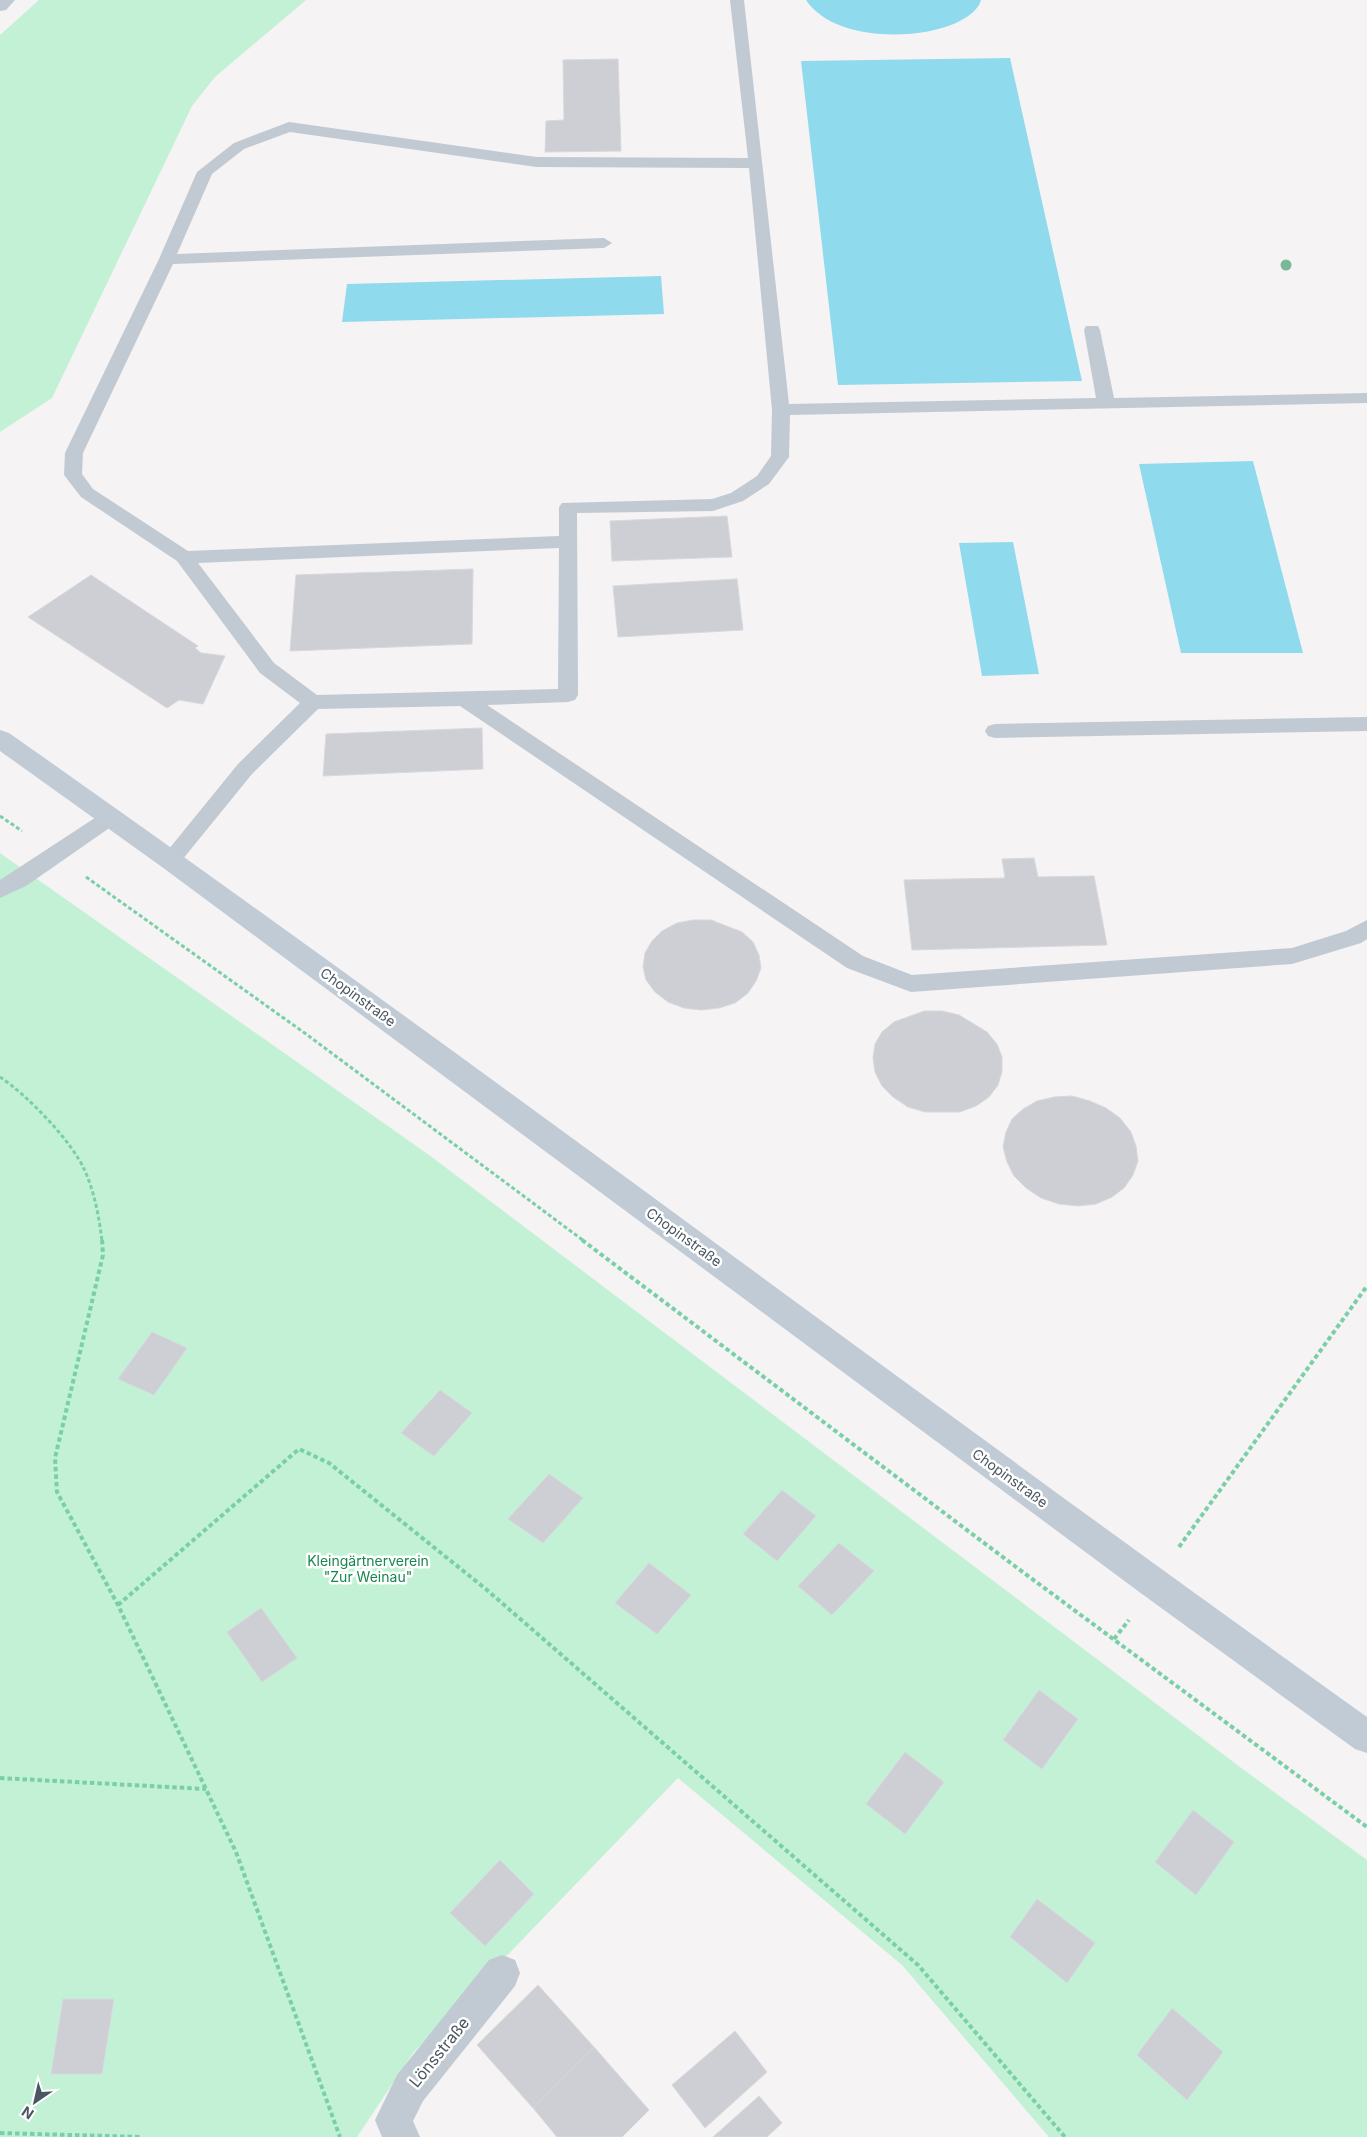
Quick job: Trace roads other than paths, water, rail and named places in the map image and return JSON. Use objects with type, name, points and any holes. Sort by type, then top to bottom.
[{"type":"main road","name":"Chopinstraße","points":[[0,739],[171,860],[1153,1583],[1367,1737]]},
{"type":"street","points":[[0,6],[6,0]]},
{"type":"street","name":"Lönsstraße","points":[[401,2137],[394,2120],[410,2088],[502,1973]]},
{"type":"lane","points":[[737,0],[756,163],[781,410],[780,456],[763,480],[737,497],[712,505],[568,507],[568,695],[313,702],[267,668],[184,558],[87,493],[73,475],[74,453],[167,258],[205,172],[239,146],[289,127],[537,162],[756,163]]},
{"type":"lane","points":[[167,258],[604,243]]},
{"type":"lane","points":[[1092,330],[1106,404]]},
{"type":"lane","points":[[781,410],[1367,398]]},
{"type":"lane","points":[[184,558],[568,542]]},
{"type":"lane","points":[[464,699],[855,962],[911,984],[1292,956],[1353,937],[1367,928]]},
{"type":"lane","points":[[171,860],[245,768],[313,702]]},
{"type":"lane","points":[[995,732],[1367,724]]},
{"type":"lane","points":[[0,890],[19,880],[111,817]]},
{"type":"water","points":[[806,0],[981,0],[974,11],[968,16],[939,29],[919,33],[876,34],[855,30],[835,23],[819,13]]},
{"type":"water","points":[[1010,58],[1082,381],[838,385],[801,61]]},
{"type":"water","points":[[661,276],[664,314],[342,322],[347,284]]},
{"type":"water","points":[[1253,461],[1303,653],[1181,653],[1139,464]]},
{"type":"water","points":[[1013,542],[1039,674],[982,676],[959,543]]},
{"type":"park label","name":"Kleingärtnerverein \"Zur Weinau\"","points":[[368,1569]]}]
